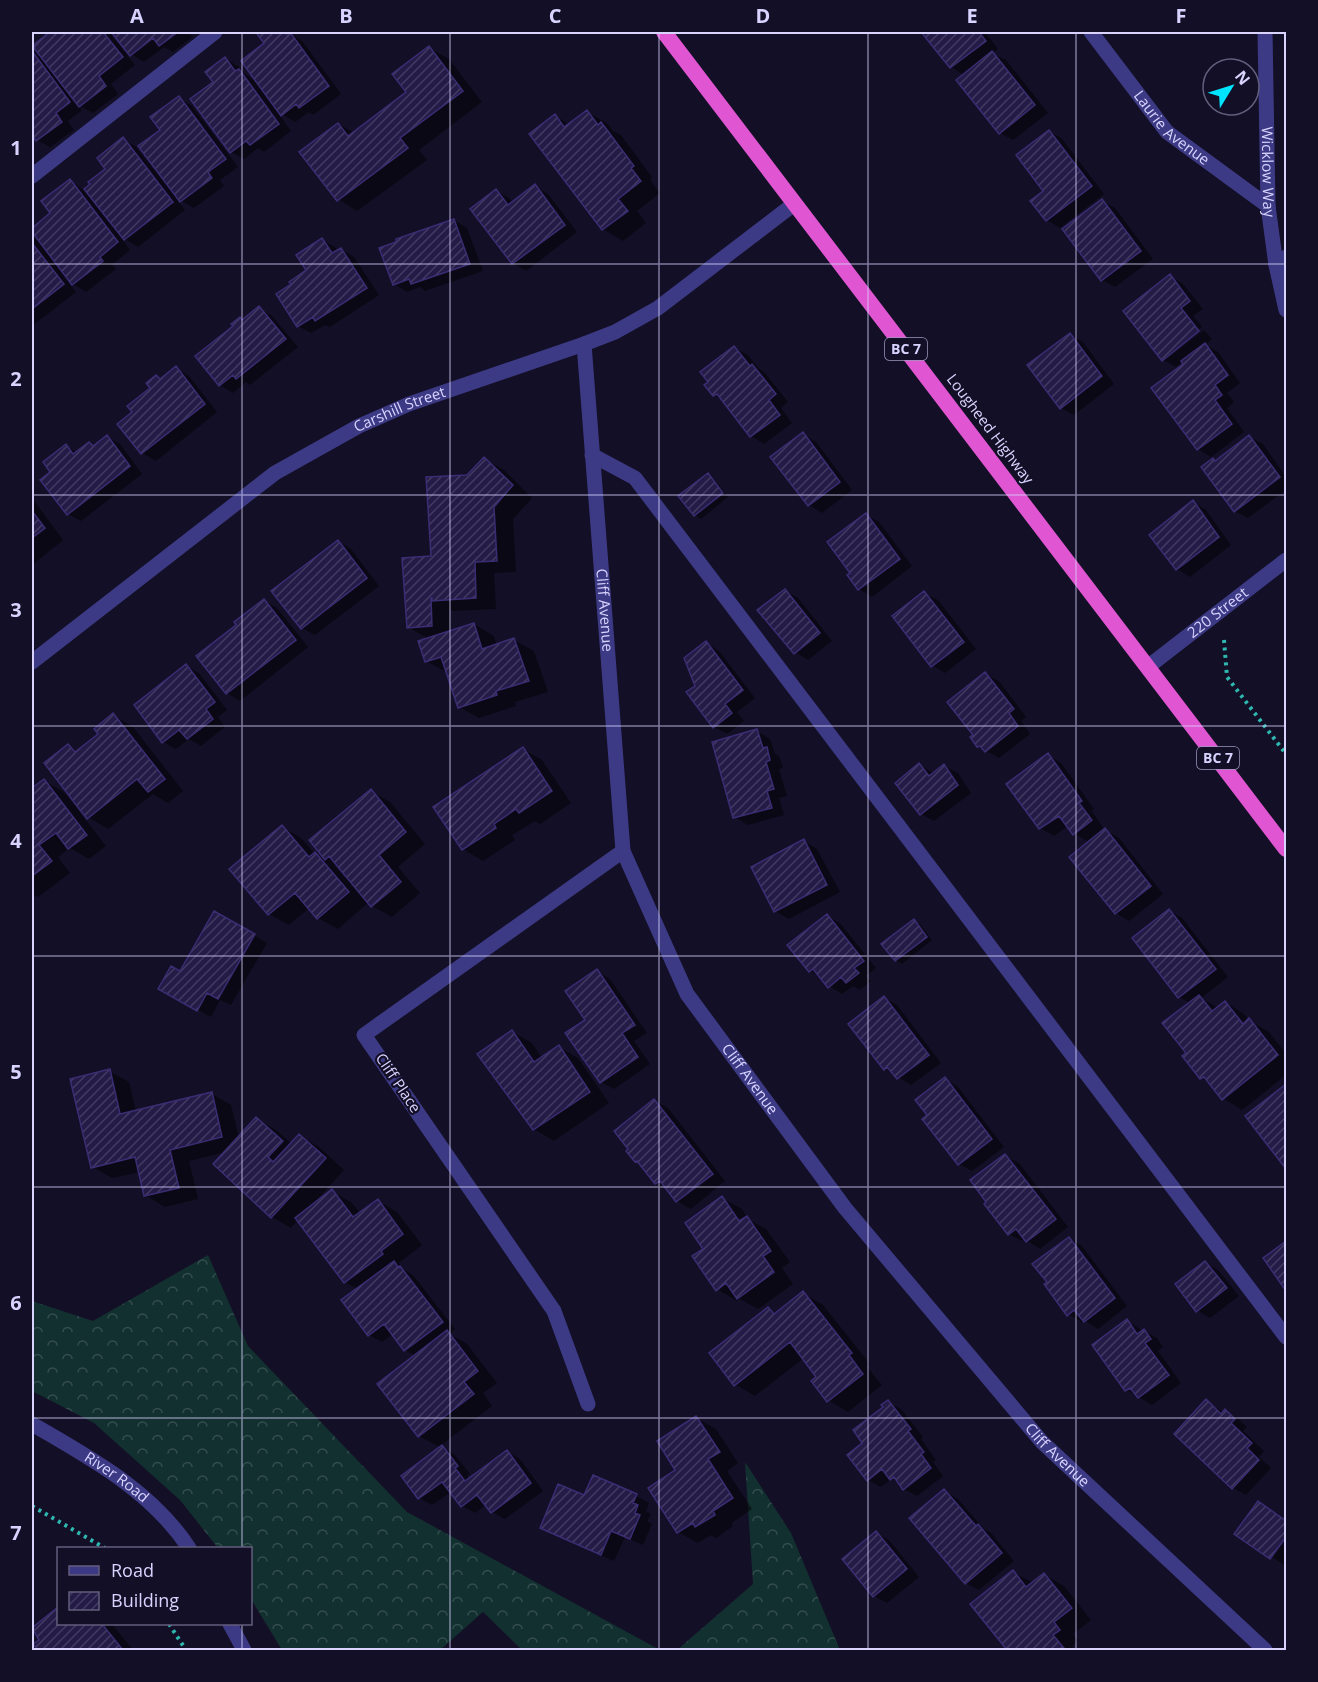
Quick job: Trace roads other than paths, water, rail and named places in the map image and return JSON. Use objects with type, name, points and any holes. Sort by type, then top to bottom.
[{"type":"highway","name":"Lougheed Highway","points":[[664,32],[1287,849]]},
{"type":"street","points":[[32,176],[215,32]]},
{"type":"street","name":"Laurie Avenue","points":[[1091,32],[1167,132],[1268,206]]},
{"type":"street","name":"Wicklow Way","points":[[1265,32],[1268,206],[1281,261],[1287,310]]},
{"type":"street","name":"Carshill Street","points":[[32,662],[275,473],[359,426],[409,404],[615,332],[658,308],[794,204]]},
{"type":"street","name":"Cliff Avenue","points":[[584,344],[623,851],[687,994],[845,1208],[1042,1442],[1265,1650]]},
{"type":"street","points":[[592,455],[635,478],[1287,1337]]},
{"type":"street","name":"220 Street","points":[[1149,666],[1287,560]]},
{"type":"street","name":"Cliff Place","points":[[588,1404],[554,1311],[364,1035],[623,851]]},
{"type":"street","name":"River Road","points":[[32,1424],[129,1484],[166,1519],[188,1547]]},
{"type":"street","points":[[231,1625],[244,1650]]}]
